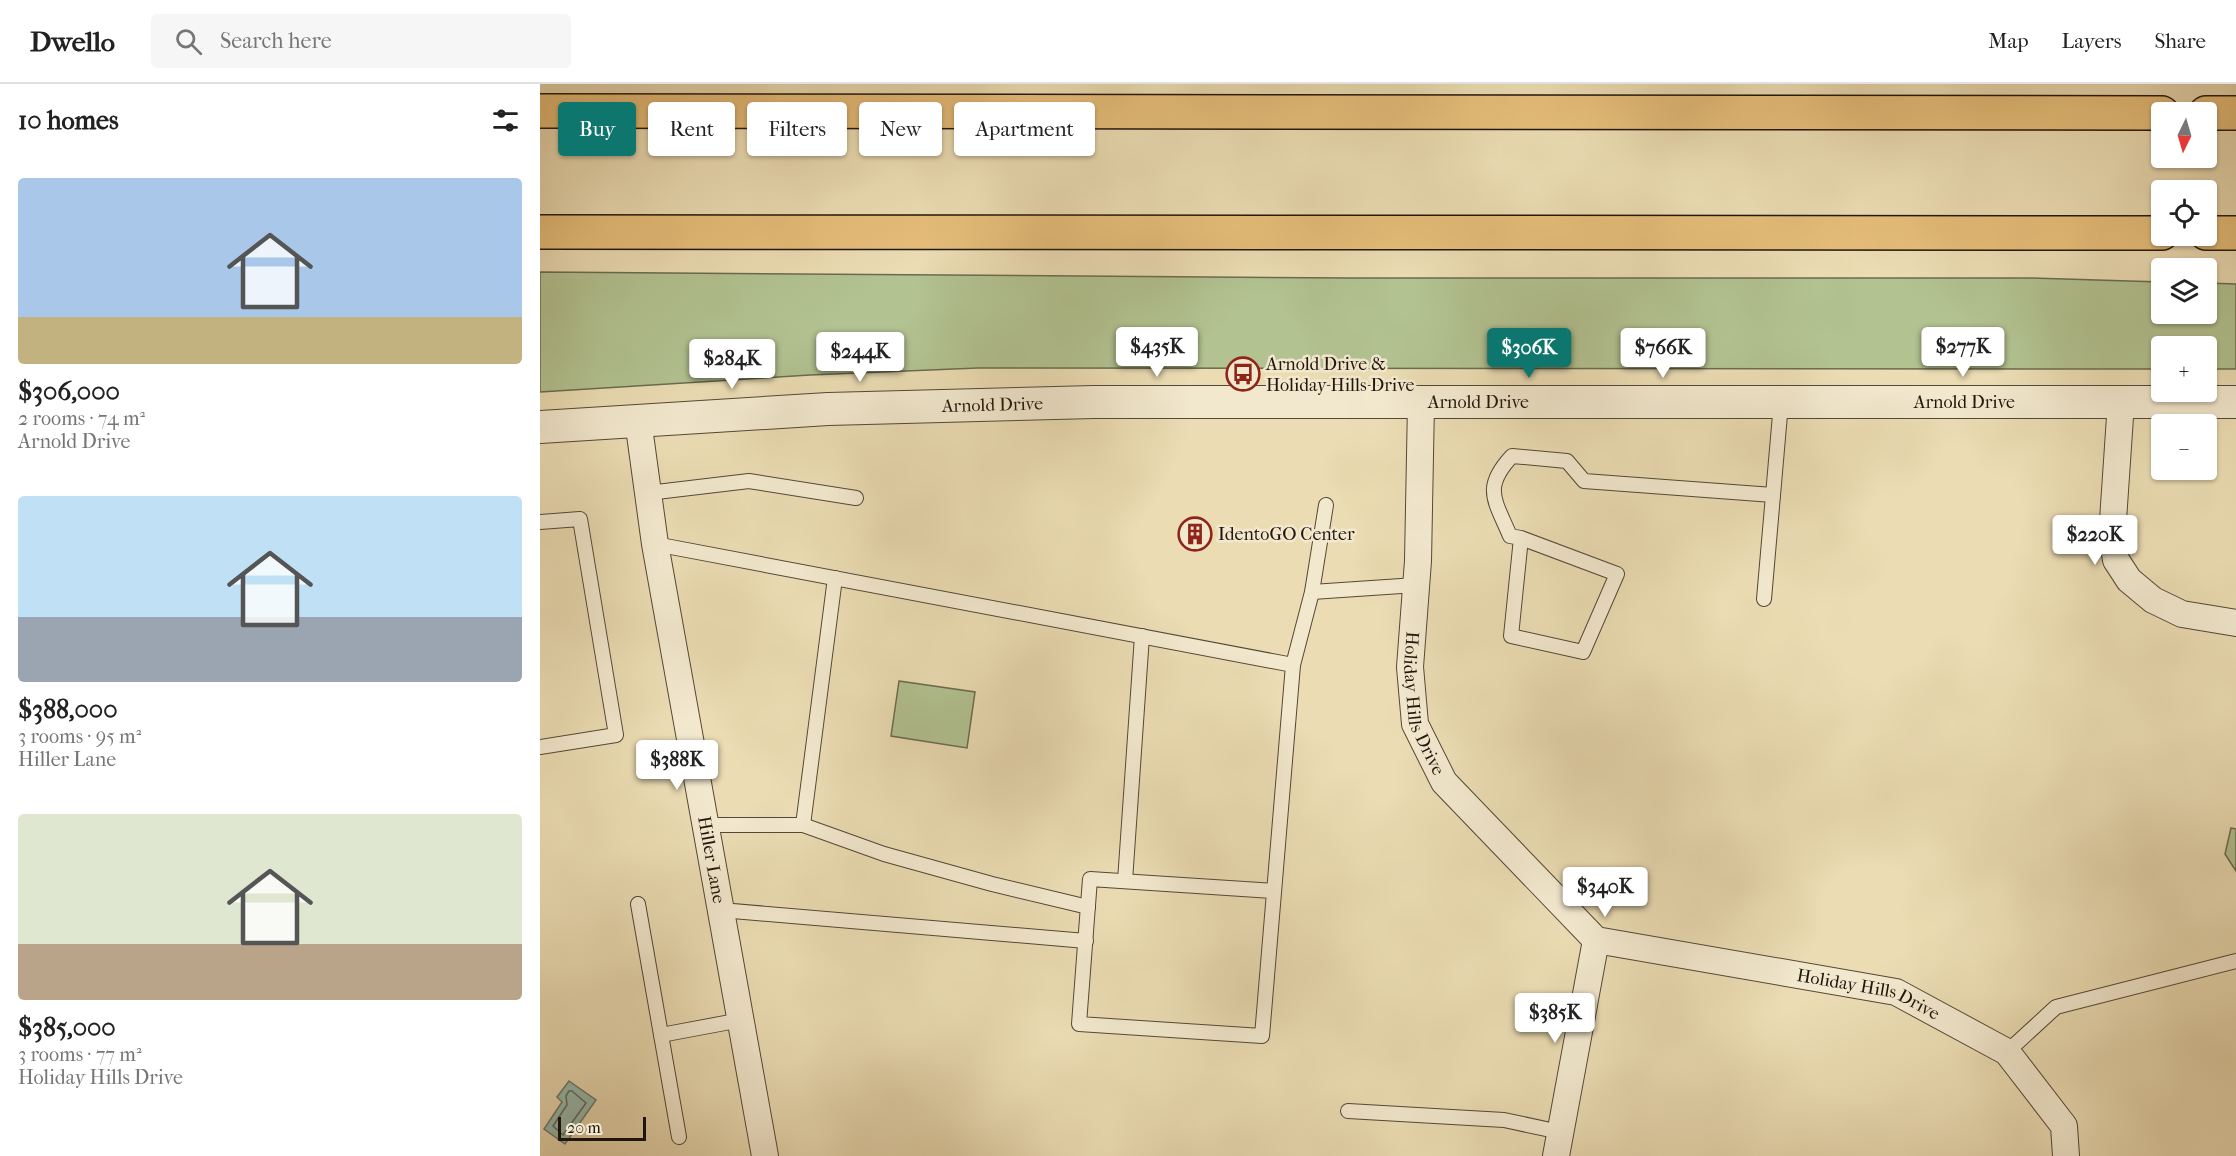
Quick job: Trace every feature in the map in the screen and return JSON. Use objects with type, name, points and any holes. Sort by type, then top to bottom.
[{"type":"highway","points":[[540,111],[2151,113]]},
{"type":"highway","points":[[2217,113],[2236,113]]},
{"type":"highway","points":[[540,232],[2151,233]]},
{"type":"highway","points":[[2217,233],[2236,233]]},
{"type":"street","name":"Arnold Drive","points":[[540,427],[828,409],[1094,402],[1421,404],[2236,402]]},
{"type":"street","points":[[2121,402],[2112,535],[2116,560],[2129,580],[2153,600],[2182,614],[2236,623]]},
{"type":"street","name":"Holiday Hills Drive","points":[[1421,404],[1416,585],[1410,667],[1415,724],[1444,782],[1596,940],[1896,992],[2007,1052],[2064,1126],[2066,1156]]},
{"type":"street","name":"Hiller Lane","points":[[638,420],[655,544],[765,1156]]},
{"type":"street","points":[[1558,1144],[1596,940]]},
{"type":"lane","points":[[1764,599],[1781,403]]},
{"type":"lane","points":[[1521,538],[1511,636],[1583,652],[1617,574],[1521,538],[1510,536],[1492,494],[1497,471],[1512,456],[1568,461],[1584,481],[1773,495]]},
{"type":"lane","points":[[648,493],[748,481],[856,498]]},
{"type":"lane","points":[[1274,891],[1090,879],[1079,1024],[1262,1036],[1293,665],[1312,592],[1326,505]]},
{"type":"lane","points":[[540,522],[580,519],[616,735],[540,747]]},
{"type":"lane","points":[[655,544],[1293,665]]},
{"type":"lane","points":[[803,825],[835,578]]},
{"type":"lane","points":[[1312,592],[1416,585]]},
{"type":"lane","points":[[1125,881],[1142,636]]},
{"type":"lane","points":[[706,825],[803,825],[895,857],[992,884],[1088,907]]},
{"type":"lane","points":[[638,904],[679,1137]]},
{"type":"lane","points":[[721,910],[1086,940]]},
{"type":"lane","points":[[2007,1052],[2056,1007],[2236,961]]},
{"type":"lane","points":[[661,1035],[741,1020]]},
{"type":"lane","points":[[1348,1111],[1504,1120],[1558,1144]]},
{"type":"green space","points":[[540,272],[1348,278],[2030,278],[2151,282],[2151,324],[2217,324],[2217,283],[2236,284],[2236,369],[2217,369],[2217,336],[2151,336],[2151,369],[978,368],[810,375],[540,392]]},
{"type":"green space","points":[[899,681],[975,692],[967,748],[891,736]]},
{"type":"green space","points":[[2231,828],[2236,829],[2236,871],[2225,854]]},
{"type":"water","points":[[569,1081],[596,1100],[565,1144],[544,1129],[562,1102],[557,1097]]},
{"type":"place","name":"Arnold Drive & Holiday Hills Drive","points":[[1243,374]]},
{"type":"place","name":"IdentoGO Center","points":[[1195,534]]}]
